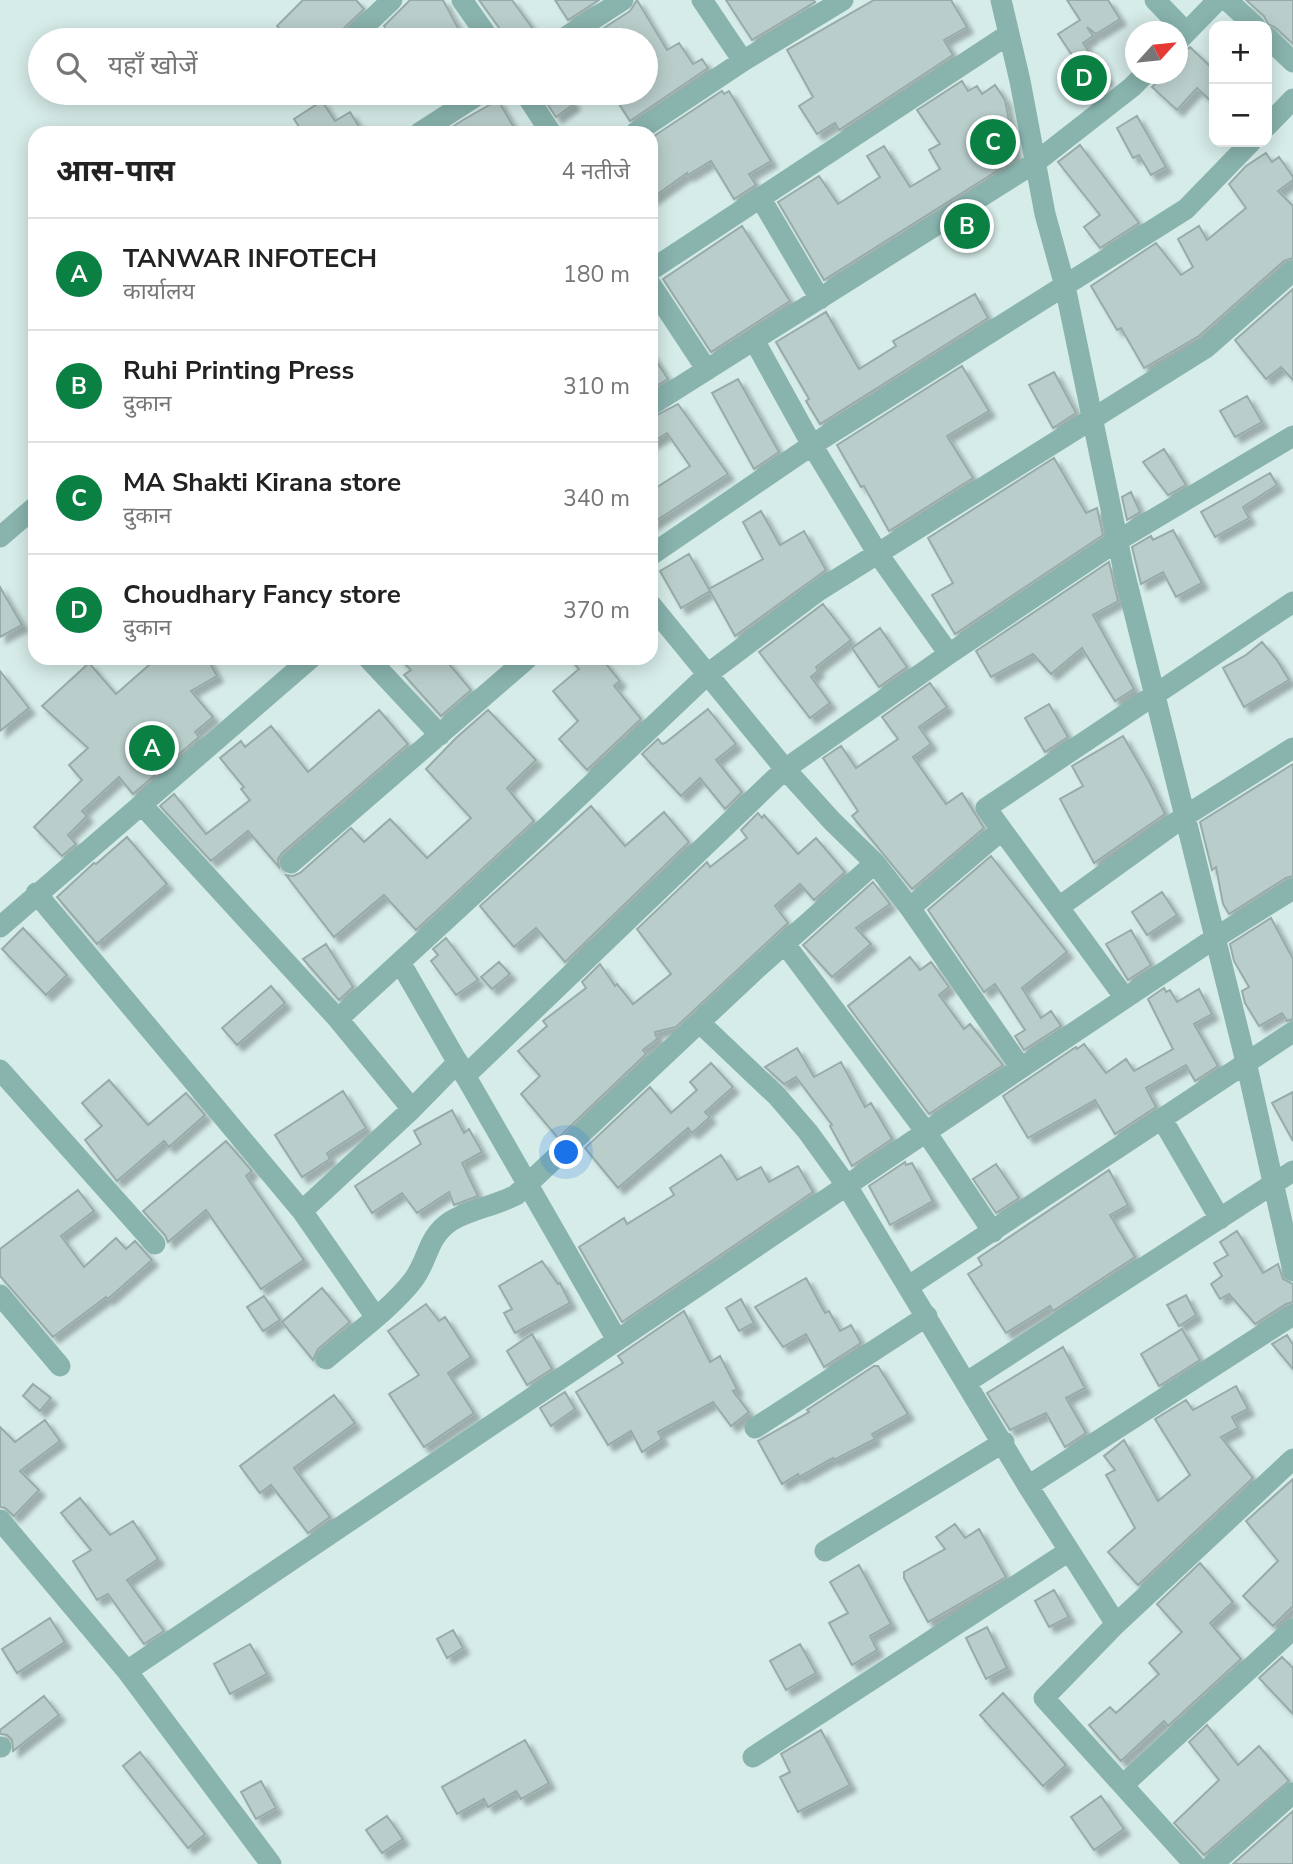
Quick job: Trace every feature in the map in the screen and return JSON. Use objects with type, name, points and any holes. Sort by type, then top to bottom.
[{"type":"street","points":[[363,28],[392,0]]},
{"type":"street","points":[[462,0],[481,28]]},
{"type":"street","points":[[702,0],[743,61]]},
{"type":"street","points":[[646,126],[743,61],[844,0]]},
{"type":"street","points":[[1001,0],[1045,214],[1065,286],[1117,541],[1246,1062],[1293,1271]]},
{"type":"street","points":[[1155,0],[1171,21]]},
{"type":"street","points":[[1188,30],[1218,0]]},
{"type":"street","points":[[1227,0],[1250,21]]},
{"type":"street","points":[[577,28],[611,3]]},
{"type":"street","points":[[658,266],[1009,34]]},
{"type":"street","points":[[1272,42],[1293,62]]},
{"type":"street","points":[[658,401],[1036,162],[1135,84]]},
{"type":"street","points":[[1272,121],[1293,99]]},
{"type":"street","points":[[434,126],[464,105]]},
{"type":"street","points":[[533,105],[546,126]]},
{"type":"street","points":[[658,550],[812,445],[1186,209],[1246,147]]},
{"type":"street","points":[[761,200],[820,299]]},
{"type":"street","points":[[338,1019],[709,673],[818,591],[1207,347],[1293,271]]},
{"type":"street","points":[[658,296],[707,370]]},
{"type":"street","points":[[754,340],[812,445],[878,554],[949,653]]},
{"type":"street","points":[[302,1211],[412,1109],[462,1069],[785,769],[949,653],[1117,541],[1293,436]]},
{"type":"street","points":[[0,537],[28,513]]},
{"type":"street","points":[[1125,998],[986,808],[1293,602]]},
{"type":"street","points":[[658,613],[785,769],[875,863],[910,908],[1021,1068]]},
{"type":"street","points":[[0,927],[36,893],[303,665]]},
{"type":"street","points":[[375,665],[440,735]]},
{"type":"street","points":[[291,863],[520,665]]},
{"type":"street","points":[[1059,908],[1185,816],[1293,748]]},
{"type":"street","points":[[142,805],[338,1019],[412,1109]]},
{"type":"street","points":[[910,908],[1002,830]]},
{"type":"street","points":[[326,1359],[414,1278],[424,1262],[432,1239],[450,1222],[495,1206],[516,1195],[875,863]]},
{"type":"street","points":[[127,1671],[1125,998],[1293,889]]},
{"type":"street","points":[[36,893],[302,1211],[375,1316]]},
{"type":"street","points":[[785,944],[926,1132],[993,1232]]},
{"type":"street","points":[[400,962],[617,1340]]},
{"type":"street","points":[[700,1023],[776,1096],[808,1132],[847,1186],[1004,1442],[1028,1486],[1116,1624]]},
{"type":"street","points":[[909,1286],[1293,1032]]},
{"type":"street","points":[[0,1070],[155,1244]]},
{"type":"street","points":[[1162,1119],[1220,1219]]},
{"type":"street","points":[[967,1382],[1293,1171]]},
{"type":"street","points":[[0,1296],[60,1366]]},
{"type":"street","points":[[1028,1486],[1293,1315]]},
{"type":"street","points":[[755,1428],[927,1316]]},
{"type":"street","points":[[825,1551],[1004,1442]]},
{"type":"street","points":[[1194,1864],[1044,1698],[1116,1624],[1293,1459]]},
{"type":"street","points":[[0,1520],[127,1671],[271,1864]]},
{"type":"street","points":[[753,1757],[1069,1551]]},
{"type":"street","points":[[1123,1785],[1293,1629]]},
{"type":"street","points":[[1213,1864],[1293,1793]]},
{"type":"building","points":[[303,0],[356,0],[364,9],[344,28],[277,26]]},
{"type":"building","points":[[410,0],[443,0],[458,28],[385,28],[384,26]]},
{"type":"building","points":[[479,0],[512,0],[532,28],[499,28]]},
{"type":"building","points":[[555,0],[599,0],[568,20]]},
{"type":"building","points":[[637,0],[654,28],[604,28],[630,11]]},
{"type":"building","points":[[726,0],[814,0],[815,2],[752,40]]},
{"type":"building","points":[[874,0],[951,0],[967,27],[944,40],[953,55],[839,130],[835,123],[817,134],[799,106],[813,97],[787,50]]},
{"type":"building","points":[[1067,0],[1108,0],[1120,19],[1096,34],[1087,27],[1093,36],[1083,43],[1107,79],[1093,87],[1058,34],[1080,20]]},
{"type":"building","points":[[1246,0],[1293,0],[1293,44],[1272,26],[1272,21],[1266,21]]},
{"type":"building","points":[[658,35],[667,50],[679,43],[693,64],[702,59],[708,68],[658,102]]},
{"type":"building","points":[[1190,47],[1209,65],[1209,99],[1197,88],[1177,110],[1152,87],[1155,84],[1188,84]]},
{"type":"building","points":[[962,81],[968,91],[977,86],[982,94],[995,85],[1005,100],[1016,159],[824,280],[778,202],[819,176],[838,204],[880,177],[867,156],[884,146],[910,187],[940,169],[929,150],[940,144],[917,110]]},
{"type":"building","points":[[722,91],[724,94],[729,91],[771,161],[749,174],[756,185],[734,199],[711,161],[688,175],[687,173],[658,194],[658,133]]},
{"type":"building","points":[[316,105],[325,105],[335,121],[350,112],[359,126],[298,126],[294,119]]},
{"type":"building","points":[[489,105],[501,105],[513,126],[454,126]]},
{"type":"building","points":[[548,105],[573,105],[556,117]]},
{"type":"building","points":[[620,105],[654,105],[630,121]]},
{"type":"building","points":[[1137,116],[1166,167],[1151,175],[1139,155],[1133,158],[1117,128]]},
{"type":"building","points":[[1080,145],[1139,223],[1100,248],[1084,227],[1100,215],[1058,162]]},
{"type":"building","points":[[1266,153],[1272,162],[1279,157],[1293,177],[1293,180],[1278,191],[1293,206],[1293,258],[1284,261],[1199,336],[1144,368],[1121,328],[1117,330],[1091,286],[1156,243],[1181,275],[1193,267],[1178,239],[1199,226],[1207,240],[1246,208],[1229,184],[1246,166]]},
{"type":"building","points":[[742,226],[790,301],[711,352],[663,279]]},
{"type":"building","points":[[1293,289],[1293,380],[1281,367],[1266,379],[1235,340]]},
{"type":"building","points":[[975,294],[988,318],[820,424],[806,401],[809,399],[776,342],[826,312],[859,369],[896,346],[893,341]]},
{"type":"building","points":[[658,364],[668,379],[658,385]]},
{"type":"building","points":[[962,366],[989,411],[947,436],[973,478],[889,531],[837,445]]},
{"type":"building","points":[[1054,372],[1076,413],[1053,428],[1029,385]]},
{"type":"building","points":[[738,379],[779,452],[754,469],[712,393]]},
{"type":"building","points":[[1247,396],[1262,422],[1235,437],[1220,411]]},
{"type":"building","points":[[678,404],[728,474],[658,519],[658,487],[690,466],[667,433],[658,439],[658,414]]},
{"type":"building","points":[[1164,449],[1186,485],[1168,495],[1143,462]]},
{"type":"building","points":[[1054,458],[1086,513],[1097,508],[1103,535],[955,634],[932,595],[953,583],[928,538]]},
{"type":"building","points":[[1270,473],[1277,485],[1243,507],[1249,518],[1215,537],[1201,512]]},
{"type":"building","points":[[1131,492],[1140,512],[1127,520],[1122,497]]},
{"type":"building","points":[[761,511],[780,545],[804,531],[826,570],[735,636],[709,589],[763,559],[743,522]]},
{"type":"building","points":[[1173,530],[1202,583],[1176,597],[1163,572],[1141,584],[1132,547],[1151,536],[1153,540]]},
{"type":"building","points":[[689,554],[710,591],[681,608],[660,571]]},
{"type":"building","points":[[1109,562],[1118,601],[1093,615],[1134,689],[1115,701],[1082,648],[1051,674],[1033,654],[991,677],[976,651]]},
{"type":"building","points":[[0,587],[22,625],[0,637]]},
{"type":"building","points":[[823,604],[851,640],[816,667],[818,671],[811,677],[830,703],[810,718],[759,652]]},
{"type":"building","points":[[880,628],[907,667],[879,687],[852,648]]},
{"type":"building","points":[[1262,642],[1289,680],[1244,707],[1223,668]]},
{"type":"building","points":[[87,665],[91,665],[116,694],[149,665],[211,665],[217,676],[191,691],[213,717],[195,732],[199,737],[133,794],[119,777],[82,811],[87,816],[68,835],[76,844],[62,856],[34,827],[82,780],[69,765],[88,748],[42,706]]},
{"type":"building","points":[[406,665],[450,665],[471,690],[441,716],[404,675],[411,670]]},
{"type":"building","points":[[575,665],[607,665],[620,681],[614,686],[641,719],[587,770],[559,739],[578,721],[553,691],[579,669]]},
{"type":"building","points":[[0,671],[29,708],[0,731]]},
{"type":"building","points":[[930,683],[947,707],[919,727],[931,744],[913,757],[946,804],[962,793],[984,828],[912,889],[852,816],[858,811],[823,758],[841,746],[856,768],[898,739],[882,717]]},
{"type":"building","points":[[1049,704],[1068,737],[1045,752],[1025,718]]},
{"type":"building","points":[[708,709],[736,744],[716,760],[742,792],[725,809],[700,778],[681,796],[642,754],[658,739],[662,744],[665,743]]},
{"type":"building","points":[[379,710],[408,744],[282,853],[278,859],[279,867],[248,831],[211,861],[160,806],[174,794],[206,834],[250,800],[241,789],[244,787],[220,758],[241,741],[245,747],[271,726],[308,772]]},
{"type":"building","points":[[488,710],[536,760],[507,788],[534,821],[416,930],[384,895],[334,937],[286,875],[300,873],[351,828],[364,842],[390,819],[427,858],[471,818],[426,769]]},
{"type":"building","points":[[1123,736],[1165,814],[1094,863],[1060,799],[1083,786],[1072,766]]},
{"type":"building","points":[[1293,764],[1293,876],[1229,914],[1223,904],[1216,867],[1212,870],[1200,822]]},
{"type":"building","points":[[591,806],[625,846],[664,812],[689,842],[565,962],[536,928],[514,947],[480,906]]},
{"type":"building","points":[[758,813],[762,818],[764,815],[798,854],[816,838],[845,872],[814,900],[800,884],[775,906],[788,923],[676,1027],[655,1032],[657,1039],[643,1050],[646,1054],[558,1138],[521,1094],[540,1076],[518,1051],[547,1026],[543,1021],[586,988],[582,982],[600,964],[615,986],[617,984],[633,1004],[671,974],[637,929],[707,862],[710,867],[747,838],[741,830]]},
{"type":"building","points":[[127,837],[167,884],[97,944],[57,897]]},
{"type":"building","points":[[991,856],[1067,952],[1022,988],[1041,1018],[1051,1011],[1061,1026],[1024,1050],[1015,1036],[1025,1030],[995,984],[984,992],[928,910]]},
{"type":"building","points":[[873,882],[890,904],[856,928],[871,944],[832,977],[803,945]]},
{"type":"building","points":[[1162,892],[1177,915],[1147,935],[1132,912]]},
{"type":"building","points":[[1271,918],[1293,959],[1293,1019],[1287,1021],[1282,1013],[1259,1026],[1245,1003],[1242,991],[1249,987],[1234,961],[1230,944]]},
{"type":"building","points":[[23,928],[67,975],[46,995],[2,949]]},
{"type":"building","points":[[1131,930],[1151,965],[1128,980],[1106,944]]},
{"type":"building","points":[[446,938],[478,980],[456,995],[431,961],[438,955],[433,949]]},
{"type":"building","points":[[326,944],[353,987],[339,1000],[303,959]]},
{"type":"building","points":[[910,957],[920,970],[931,962],[949,987],[939,995],[964,1029],[970,1024],[1003,1065],[929,1114],[848,1006]]},
{"type":"building","points":[[499,962],[510,974],[492,989],[481,977]]},
{"type":"building","points":[[271,986],[285,1003],[237,1045],[222,1028]]},
{"type":"building","points":[[1164,988],[1166,992],[1170,990],[1177,1002],[1199,989],[1212,1014],[1194,1024],[1218,1066],[1195,1081],[1186,1065],[1146,1088],[1156,1107],[1115,1134],[1095,1100],[1028,1138],[1003,1096],[1076,1047],[1077,1049],[1084,1044],[1106,1073],[1126,1059],[1134,1071],[1173,1049],[1148,999]]},
{"type":"building","points":[[797,1048],[814,1077],[841,1062],[865,1107],[871,1103],[892,1139],[852,1166],[830,1126],[832,1125],[796,1077],[784,1084],[765,1067]]},
{"type":"building","points":[[711,1063],[733,1087],[705,1112],[710,1117],[692,1133],[688,1128],[618,1188],[585,1148],[650,1087],[671,1113],[697,1090],[690,1082]]},
{"type":"building","points":[[109,1080],[148,1125],[186,1093],[205,1115],[169,1147],[164,1141],[117,1181],[85,1140],[102,1126],[82,1103]]},
{"type":"building","points":[[343,1091],[366,1128],[327,1153],[330,1159],[302,1177],[275,1135]]},
{"type":"building","points":[[1293,1092],[1293,1141],[1272,1103]]},
{"type":"building","points":[[452,1110],[464,1133],[469,1129],[482,1152],[462,1163],[478,1196],[454,1205],[449,1192],[417,1213],[402,1193],[372,1213],[355,1186],[421,1144],[414,1131]]},
{"type":"building","points":[[226,1141],[252,1171],[246,1176],[304,1260],[261,1289],[206,1210],[168,1242],[143,1211]]},
{"type":"building","points":[[721,1155],[737,1180],[761,1167],[769,1182],[798,1166],[813,1192],[622,1322],[579,1247],[624,1218],[627,1224],[674,1195],[670,1188]]},
{"type":"building","points":[[905,1162],[906,1165],[912,1163],[933,1201],[890,1225],[869,1186]]},
{"type":"building","points":[[996,1164],[1019,1198],[996,1213],[973,1179]]},
{"type":"building","points":[[1109,1170],[1128,1205],[1110,1215],[1135,1257],[1053,1311],[1050,1306],[1006,1333],[968,1274],[982,1265],[978,1258]]},
{"type":"building","points":[[78,1190],[94,1211],[61,1236],[84,1267],[116,1238],[126,1249],[135,1241],[152,1260],[108,1299],[106,1297],[53,1337],[0,1276],[0,1249]]},
{"type":"building","points":[[1237,1231],[1263,1273],[1278,1264],[1283,1279],[1293,1284],[1293,1302],[1255,1324],[1229,1294],[1220,1299],[1211,1284],[1222,1276],[1214,1263],[1228,1255],[1220,1242]]},
{"type":"building","points":[[542,1261],[558,1284],[560,1283],[570,1303],[515,1333],[504,1313],[512,1309],[499,1286]]},
{"type":"building","points":[[806,1278],[825,1313],[829,1311],[840,1331],[851,1325],[861,1343],[824,1367],[806,1334],[783,1347],[755,1307]]},
{"type":"building","points":[[322,1288],[350,1322],[318,1349],[313,1360],[282,1322]]},
{"type":"building","points":[[1186,1295],[1196,1315],[1179,1326],[1167,1305]]},
{"type":"building","points":[[264,1296],[280,1320],[263,1331],[247,1307]]},
{"type":"building","points":[[741,1299],[754,1323],[739,1331],[726,1308]]},
{"type":"building","points":[[426,1304],[439,1321],[445,1317],[471,1357],[448,1373],[474,1413],[424,1447],[389,1394],[419,1375],[388,1331]]},
{"type":"building","points":[[684,1311],[710,1362],[720,1356],[737,1389],[733,1391],[749,1412],[731,1426],[713,1402],[658,1432],[662,1439],[642,1452],[631,1431],[608,1445],[576,1392],[623,1363],[618,1356]]},
{"type":"building","points":[[1182,1329],[1200,1360],[1159,1386],[1141,1354]]},
{"type":"building","points":[[532,1334],[552,1369],[527,1385],[507,1351]]},
{"type":"building","points":[[1287,1335],[1293,1345],[1293,1369],[1272,1344]]},
{"type":"building","points":[[1063,1347],[1085,1388],[1066,1398],[1086,1433],[1065,1447],[1046,1413],[1010,1430],[987,1393]]},
{"type":"building","points":[[874,1366],[878,1366],[908,1414],[872,1434],[875,1439],[782,1484],[758,1441],[809,1412],[807,1410]]},
{"type":"building","points":[[33,1384],[51,1398],[40,1411],[23,1396]]},
{"type":"building","points":[[1236,1386],[1248,1409],[1232,1417],[1238,1428],[1221,1437],[1253,1478],[1138,1585],[1108,1552],[1135,1528],[1106,1475],[1115,1470],[1104,1456],[1124,1440],[1158,1501],[1190,1475],[1155,1419],[1186,1400],[1193,1410]]},
{"type":"building","points":[[565,1392],[575,1409],[551,1426],[540,1408]]},
{"type":"building","points":[[334,1395],[355,1423],[294,1468],[330,1517],[308,1533],[271,1485],[260,1493],[240,1466]]},
{"type":"building","points":[[45,1420],[60,1441],[20,1471],[39,1490],[14,1516],[0,1507],[0,1427],[15,1442]]},
{"type":"building","points":[[1293,1479],[1293,1606],[1273,1626],[1243,1596],[1278,1561],[1246,1521]]},
{"type":"building","points":[[80,1498],[110,1535],[133,1521],[158,1559],[127,1580],[164,1631],[144,1644],[108,1594],[97,1600],[73,1561],[91,1550],[61,1513]]},
{"type":"building","points":[[955,1524],[965,1538],[979,1529],[1006,1577],[928,1622],[904,1578],[904,1572],[945,1549],[936,1537]]},
{"type":"building","points":[[1200,1563],[1233,1602],[1210,1623],[1241,1659],[1168,1726],[1164,1721],[1121,1761],[1089,1725],[1110,1707],[1116,1713],[1159,1674],[1149,1663],[1182,1632],[1157,1604]]},
{"type":"building","points":[[859,1565],[891,1624],[870,1636],[877,1650],[852,1665],[829,1623],[848,1613],[830,1582]]},
{"type":"building","points":[[1054,1590],[1069,1617],[1049,1627],[1035,1601]]},
{"type":"building","points":[[50,1618],[65,1642],[17,1673],[2,1649]]},
{"type":"building","points":[[987,1627],[1007,1668],[986,1679],[966,1638]]},
{"type":"building","points":[[453,1630],[463,1648],[447,1658],[437,1639]]},
{"type":"building","points":[[250,1644],[267,1674],[230,1694],[214,1664]]},
{"type":"building","points":[[800,1644],[816,1673],[786,1690],[770,1661]]},
{"type":"building","points":[[1282,1657],[1293,1668],[1293,1714],[1259,1678]]},
{"type":"building","points":[[1003,1693],[1066,1765],[1043,1786],[980,1715]]},
{"type":"building","points":[[44,1696],[59,1715],[13,1751],[12,1740],[7,1735],[0,1734],[0,1730]]},
{"type":"building","points":[[1207,1725],[1238,1765],[1259,1746],[1289,1781],[1204,1855],[1174,1823],[1219,1780],[1189,1742]]},
{"type":"building","points":[[821,1730],[850,1785],[798,1812],[780,1777],[790,1772],[781,1754]]},
{"type":"building","points":[[525,1740],[549,1783],[521,1799],[516,1791],[488,1807],[484,1799],[457,1814],[442,1787]]},
{"type":"building","points":[[140,1752],[205,1834],[188,1848],[123,1766]]},
{"type":"building","points":[[261,1781],[276,1808],[256,1819],[241,1792]]},
{"type":"building","points":[[1101,1796],[1124,1829],[1094,1850],[1071,1817]]},
{"type":"building","points":[[1293,1811],[1293,1864],[1233,1864]]},
{"type":"building","points":[[387,1816],[403,1839],[382,1853],[366,1830]]},
{"type":"place","name":"Choudhary Fancy store","points":[[1084,78]]},
{"type":"place","name":"MA Shakti Kirana store","points":[[993,142]]},
{"type":"place","name":"Ruhi Printing Press","points":[[967,226]]},
{"type":"place","name":"TANWAR INFOTECH","points":[[152,748]]}]
